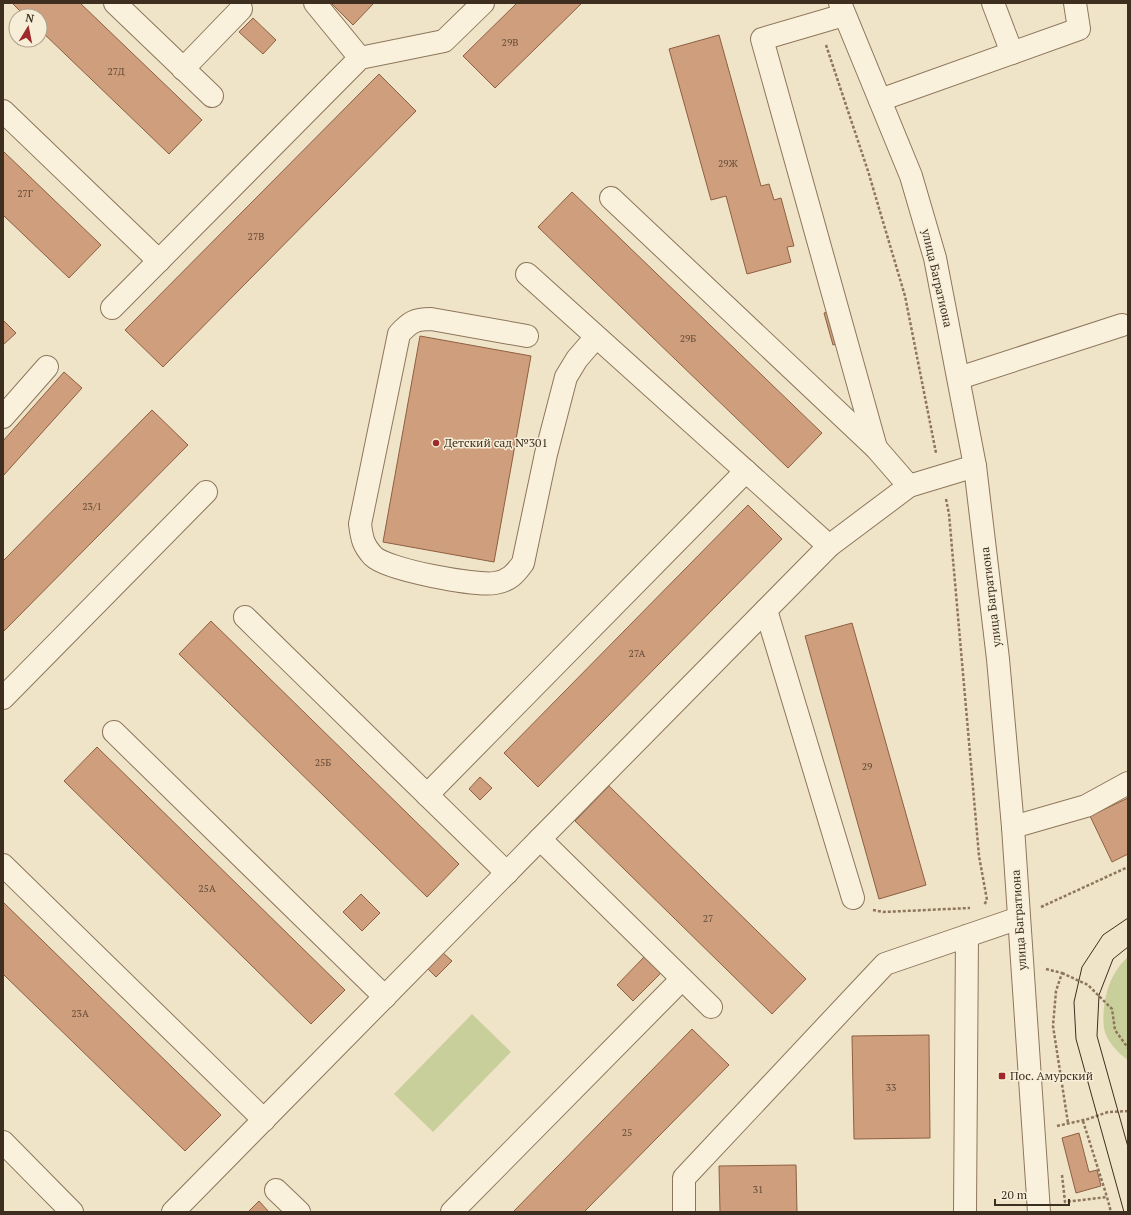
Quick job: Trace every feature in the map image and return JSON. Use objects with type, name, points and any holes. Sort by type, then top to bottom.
[{"type":"street","points":[[115,3],[212,96]]},
{"type":"street","points":[[315,3],[360,58]]},
{"type":"street","points":[[112,308],[360,58],[444,41],[483,3]]},
{"type":"street","points":[[993,3],[1012,53]]},
{"type":"street","points":[[880,100],[1079,29],[1075,3]]},
{"type":"street","points":[[183,69],[241,9]]},
{"type":"street","points":[[842,9],[762,38],[876,448]]},
{"type":"street","name":"улица Багратиона","points":[[842,9],[911,176],[935,258],[975,466],[998,659],[1013,827],[1039,1212]]},
{"type":"street","points":[[3,111],[159,261]]},
{"type":"street","points":[[611,198],[876,448],[910,486]]},
{"type":"street","points":[[527,274],[829,546]]},
{"type":"street","points":[[527,336],[431,319],[418,319],[407,325],[399,334],[360,524],[362,542],[374,558],[396,567],[468,583],[495,583],[512,577],[523,563],[546,454],[566,377],[577,359],[596,337]]},
{"type":"street","points":[[959,378],[1122,325]]},
{"type":"street","points":[[3,416],[47,367]]},
{"type":"street","points":[[173,1212],[829,546],[910,486],[975,466]]},
{"type":"street","points":[[427,795],[746,471]]},
{"type":"street","points":[[3,698],[206,492]]},
{"type":"street","points":[[766,610],[853,898]]},
{"type":"street","points":[[245,617],[507,874]]},
{"type":"street","points":[[114,732],[385,998]]},
{"type":"street","points":[[1013,827],[1086,806],[1128,783]]},
{"type":"street","points":[[540,839],[711,1007]]},
{"type":"street","points":[[3,865],[264,1120]]},
{"type":"street","points":[[684,1212],[684,1178],[884,964],[1019,918]]},
{"type":"street","points":[[965,1212],[966,936]]},
{"type":"street","points":[[452,1212],[682,979]]},
{"type":"street","points":[[4,1146],[58,1207]]},
{"type":"street","points":[[276,1190],[299,1212]]},
{"type":"path","points":[[1019,918],[1128,867]]},
{"type":"path","points":[[1044,969],[1062,973],[1088,985],[1112,1009],[1115,1030],[1128,1048]]},
{"type":"path","points":[[1062,973],[1056,991],[1053,1026],[1068,1123]]},
{"type":"path","points":[[1058,1133],[1057,1125],[1084,1121],[1108,1112],[1128,1111]]},
{"type":"path","points":[[1084,1121],[1111,1212]]},
{"type":"path","points":[[1062,1171],[1065,1202],[1107,1197]]},
{"type":"green space","points":[[1128,957],[1128,1060],[1120,1054],[1107,1038],[1103,1018],[1105,999],[1111,980],[1121,964]]},
{"type":"green space","points":[[472,1014],[511,1052],[433,1132],[394,1094]]},
{"type":"building","points":[[12,3],[80,3],[202,120],[169,154],[48,38],[48,8],[17,8]]},
{"type":"building","points":[[331,3],[374,3],[353,25]]},
{"type":"building","points":[[517,3],[582,3],[495,88],[463,56]]},
{"type":"building","points":[[253,18],[276,40],[263,54],[239,32]]},
{"type":"building","points":[[719,35],[761,186],[769,184],[774,200],[781,198],[794,246],[787,247],[791,262],[747,274],[726,196],[711,200],[669,49]]},
{"type":"building","points":[[379,74],[416,111],[163,367],[125,330]]},
{"type":"building","points":[[3,151],[101,245],[69,278],[3,215]]},
{"type":"building","points":[[572,192],[822,433],[788,468],[538,227]]},
{"type":"building","points":[[836,310],[845,342],[833,345],[824,313]]},
{"type":"building","points":[[3,320],[16,333],[3,345]]},
{"type":"building","points":[[420,336],[531,356],[494,562],[383,542]]},
{"type":"building","points":[[64,372],[82,388],[3,476],[3,441]]},
{"type":"building","points":[[152,410],[188,445],[3,632],[3,561]]},
{"type":"building","points":[[748,505],[782,539],[538,787],[504,753]]},
{"type":"building","points":[[211,621],[459,864],[427,897],[179,654]]},
{"type":"building","points":[[852,623],[926,885],[879,899],[805,636]]},
{"type":"building","points":[[97,747],[345,990],[311,1024],[64,781]]},
{"type":"building","points":[[480,777],[492,788],[480,800],[469,789]]},
{"type":"building","points":[[609,786],[806,979],[772,1014],[575,821]]},
{"type":"building","points":[[1128,798],[1128,854],[1112,862],[1090,816]]},
{"type":"building","points":[[361,894],[380,913],[362,931],[343,912]]},
{"type":"building","points":[[3,902],[221,1115],[185,1151],[3,974]]},
{"type":"building","points":[[441,951],[452,961],[436,977],[426,967]]},
{"type":"building","points":[[645,956],[662,972],[633,1001],[617,985]]},
{"type":"building","points":[[692,1029],[729,1065],[584,1212],[513,1212]]},
{"type":"building","points":[[929,1035],[930,1138],[854,1139],[852,1036]]},
{"type":"building","points":[[1079,1133],[1089,1172],[1097,1170],[1101,1186],[1076,1193],[1062,1138]]},
{"type":"building","points":[[796,1165],[797,1212],[720,1212],[719,1166]]},
{"type":"building","points":[[259,1201],[269,1212],[248,1212]]},
{"type":"tram line","points":[[1124,1212],[1076,1039],[1074,1002],[1082,967],[1103,935],[1128,918]]},
{"type":"tram line","points":[[1128,947],[1113,959],[1099,995],[1097,1036],[1128,1147]]},
{"type":"place","name":"Детский сад №301","points":[[436,443]]},
{"type":"place","name":"Пос. Амурский","points":[[1002,1076]]}]
